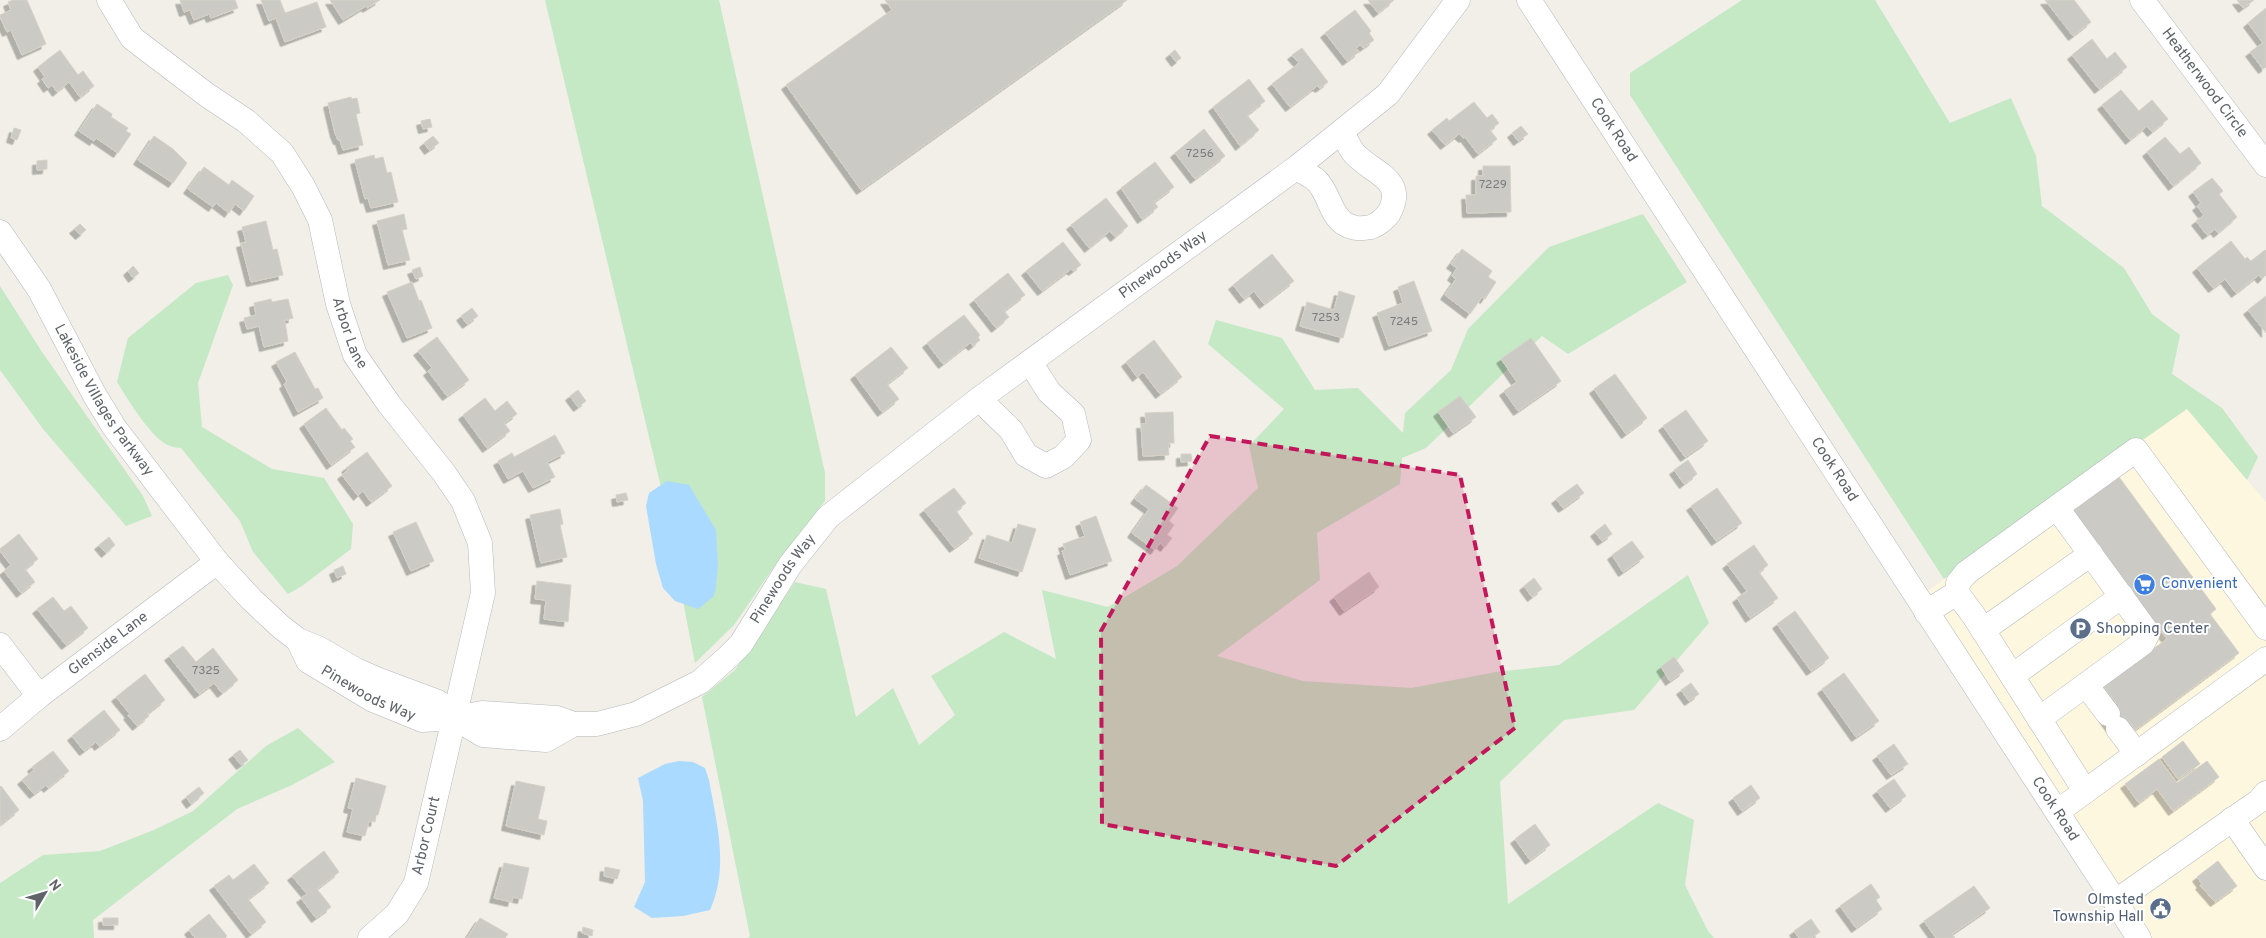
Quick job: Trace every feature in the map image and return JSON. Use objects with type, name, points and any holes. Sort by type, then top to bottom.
[{"type":"street","name":"Arbor Lane","points":[[109,0],[132,38],[246,122],[282,153],[303,186],[320,220],[338,304],[355,355],[389,404],[444,473],[463,501],[480,543],[483,593],[455,718]]},
{"type":"street","name":"Pinewoods Way","points":[[217,562],[252,600],[298,640],[318,648],[379,680],[438,702],[455,718],[491,713],[556,718],[574,724],[597,724],[636,714],[700,682],[741,644],[790,565],[828,517],[980,399],[1296,168],[1388,94],[1458,0]]},
{"type":"street","name":"Cook Road","points":[[1530,0],[2139,938]]},
{"type":"street","name":"Heatherwood Circle","points":[[2142,0],[2266,165]]},
{"type":"street","points":[[1296,168],[1316,180],[1334,212],[1344,224],[1359,229],[1374,226],[1387,216],[1395,202],[1393,189],[1384,175],[1368,166],[1353,152],[1342,132]]},
{"type":"street","name":"Lakeside Villages Parkway","points":[[0,232],[36,283],[94,394],[114,427],[217,562]]},
{"type":"street","points":[[980,399],[1012,430],[1026,455],[1046,466],[1063,457],[1079,440],[1073,414],[1049,392],[1030,362]]},
{"type":"street","points":[[2085,792],[1983,630],[1957,593],[1958,583],[1966,573],[2136,450],[2266,628]]},
{"type":"street","points":[[2039,719],[2143,643],[2148,633],[2057,508]]},
{"type":"street","points":[[1983,630],[2091,554]]},
{"type":"street","name":"Glenside Lane","points":[[0,729],[39,696],[217,562]]},
{"type":"street","points":[[1926,612],[1957,593]]},
{"type":"street","points":[[2012,676],[2122,596]]},
{"type":"street","points":[[0,645],[39,696]]},
{"type":"street","points":[[2057,812],[2266,659]]},
{"type":"street","points":[[2086,685],[2137,754]]},
{"type":"street","name":"Arbor Court","points":[[370,938],[396,914],[416,884],[455,718]]},
{"type":"street","points":[[2116,901],[2232,819],[2264,802]]},
{"type":"street","points":[[2232,819],[2266,868]]},
{"type":"highlighted area","points":[[1210,436],[1460,475],[1515,728],[1336,866],[1102,824],[1101,631]]},
{"type":"shaded area","points":[[2187,409],[2266,502],[2266,938],[2144,938],[1923,595],[1954,571]]},
{"type":"green space","points":[[545,0],[719,0],[825,473],[825,501],[778,561],[734,625],[695,663],[660,483]]},
{"type":"green space","points":[[1742,0],[1875,0],[1950,123],[2011,98],[2036,156],[2042,206],[2124,268],[2152,314],[2180,335],[2172,374],[2222,408],[2258,457],[2247,480],[2187,409],[1944,579],[1630,95],[1630,73]]},
{"type":"green space","points":[[1643,214],[1687,282],[1568,354],[1542,336],[1426,448],[1402,458],[1400,484],[1317,533],[1320,580],[1217,656],[1303,681],[1411,688],[1496,672],[1559,665],[1688,575],[1709,623],[1634,710],[1564,720],[1500,782],[1508,904],[1658,803],[1694,820],[1685,885],[1708,931],[1714,938],[748,938],[750,936],[702,697],[735,670],[795,582],[826,589],[856,717],[893,688],[919,745],[955,715],[931,676],[1004,632],[1056,659],[1042,590],[1108,607],[1177,566],[1258,488],[1249,446],[1284,409],[1208,344],[1216,320],[1282,338],[1315,390],[1358,388],[1403,433],[1405,413],[1451,370],[1468,329],[1549,247]]},
{"type":"green space","points":[[228,275],[233,285],[198,383],[202,427],[272,469],[324,478],[353,524],[351,549],[302,586],[288,594],[253,552],[240,521],[181,448],[170,446],[163,442],[148,427],[133,408],[117,382],[128,338],[196,283]]},
{"type":"green space","points":[[0,286],[42,352],[143,496],[152,516],[126,526],[43,429],[0,370]]},
{"type":"green space","points":[[298,728],[335,762],[292,785],[237,809],[93,920],[94,938],[0,938],[0,883],[43,855],[100,851],[154,830],[193,811],[266,746]]},
{"type":"water","points":[[667,481],[689,485],[716,530],[718,565],[714,596],[698,609],[675,601],[663,588],[656,564],[646,506],[649,493]]},
{"type":"water","points":[[679,761],[693,762],[705,768],[718,830],[720,846],[719,878],[710,910],[683,916],[652,918],[634,907],[645,882],[643,801],[638,778],[665,764]]},
{"type":"building","points":[[27,0],[46,44],[22,55],[11,30],[7,32],[0,17],[0,15],[11,10],[8,2]]},
{"type":"building","points":[[180,0],[235,0],[238,8],[211,18],[209,14],[194,20],[190,10],[184,12]]},
{"type":"building","points":[[261,0],[280,0],[285,13],[317,2],[326,27],[285,42],[276,18],[269,21]]},
{"type":"building","points":[[330,0],[380,0],[343,20]]},
{"type":"building","points":[[885,0],[1127,0],[861,190],[786,85],[892,10]]},
{"type":"building","points":[[1368,0],[1394,0],[1378,13]]},
{"type":"building","points":[[2045,0],[2074,0],[2091,22],[2073,36]]},
{"type":"building","points":[[2237,0],[2254,0],[2243,8]]},
{"type":"building","points":[[2266,8],[2266,67],[2263,69],[2250,52],[2263,43],[2248,23]]},
{"type":"building","points":[[1355,10],[1371,31],[1369,33],[1374,40],[1363,48],[1358,42],[1360,45],[1356,48],[1359,52],[1347,61],[1325,33]]},
{"type":"building","points":[[2092,39],[2107,59],[2115,52],[2127,67],[2099,89],[2072,55]]},
{"type":"building","points":[[1302,48],[1328,82],[1320,88],[1317,86],[1290,107],[1272,84],[1299,63],[1292,55]]},
{"type":"building","points":[[60,50],[78,75],[83,71],[94,86],[80,97],[69,82],[57,92],[52,85],[48,88],[42,79],[45,77],[38,67]]},
{"type":"building","points":[[1175,50],[1181,58],[1176,62],[1170,54]]},
{"type":"building","points":[[1249,79],[1265,101],[1247,115],[1259,130],[1240,146],[1213,107]]},
{"type":"building","points":[[2121,90],[2139,111],[2152,100],[2168,119],[2152,132],[2147,126],[2130,140],[2102,105]]},
{"type":"building","points":[[351,97],[352,99],[357,98],[360,113],[356,114],[363,145],[343,150],[340,140],[338,140],[335,133],[328,103]]},
{"type":"building","points":[[1474,102],[1487,118],[1492,114],[1499,123],[1490,130],[1497,139],[1478,154],[1465,137],[1463,138],[1459,134],[1445,145],[1432,130],[1447,118],[1449,121]]},
{"type":"building","points":[[97,104],[112,114],[111,117],[128,128],[126,131],[131,134],[118,153],[96,138],[94,141],[79,131]]},
{"type":"building","points":[[430,119],[432,127],[423,129],[421,121]]},
{"type":"building","points":[[1521,126],[1528,134],[1518,141],[1512,133]]},
{"type":"building","points":[[14,128],[21,130],[17,140],[11,138]]},
{"type":"building","points":[[1204,129],[1225,156],[1195,179],[1175,153]]},
{"type":"building","points":[[154,136],[173,149],[187,163],[173,183],[138,160]]},
{"type":"building","points":[[433,136],[439,143],[429,150],[424,143]]},
{"type":"building","points":[[2165,137],[2180,154],[2189,147],[2201,163],[2173,186],[2147,152]]},
{"type":"building","points":[[374,155],[375,159],[383,157],[387,173],[391,172],[398,202],[371,208],[368,198],[365,199],[355,160]]},
{"type":"building","points":[[47,160],[47,169],[37,170],[37,161]]},
{"type":"building","points":[[1155,162],[1174,187],[1154,202],[1158,207],[1142,219],[1121,188]]},
{"type":"building","points":[[1483,166],[1510,166],[1511,212],[1467,213],[1466,195],[1476,195],[1476,176],[1483,176]]},
{"type":"building","points":[[204,167],[229,185],[232,180],[254,196],[244,211],[235,204],[229,213],[216,203],[213,207],[188,189]]},
{"type":"building","points":[[2212,178],[2223,191],[2219,194],[2237,217],[2218,233],[2215,229],[2207,235],[2196,221],[2204,215],[2197,206],[2201,203],[2193,192]]},
{"type":"building","points":[[1106,198],[1128,226],[1115,237],[1110,231],[1089,248],[1071,225]]},
{"type":"building","points":[[404,214],[407,229],[402,230],[410,260],[388,265],[377,221]]},
{"type":"building","points":[[266,221],[273,250],[277,249],[283,275],[251,282],[241,243],[246,242],[242,227]]},
{"type":"building","points":[[80,224],[86,230],[80,235],[74,229]]},
{"type":"building","points":[[2231,241],[2245,259],[2247,257],[2251,261],[2266,251],[2266,275],[2262,279],[2259,275],[2236,293],[2225,279],[2213,288],[2197,268]]},
{"type":"building","points":[[1063,242],[1081,265],[1073,271],[1071,269],[1042,291],[1026,271]]},
{"type":"building","points":[[1462,249],[1492,271],[1488,277],[1496,282],[1485,299],[1482,297],[1470,314],[1445,295],[1456,279],[1452,276],[1457,268],[1451,264]]},
{"type":"building","points":[[1272,254],[1294,281],[1264,304],[1254,291],[1244,299],[1233,285]]},
{"type":"building","points":[[133,266],[139,273],[133,278],[128,271]]},
{"type":"building","points":[[420,267],[423,276],[416,279],[412,270]]},
{"type":"building","points":[[1008,273],[1025,295],[1004,311],[1009,317],[996,328],[974,300]]},
{"type":"building","points":[[1414,281],[1432,331],[1389,346],[1377,313],[1403,303],[1398,287]]},
{"type":"building","points":[[412,282],[432,328],[407,338],[387,292]]},
{"type":"building","points":[[1339,291],[1355,296],[1343,338],[1300,326],[1307,302],[1334,310]]},
{"type":"building","points":[[2266,296],[2266,333],[2248,310]]},
{"type":"building","points":[[271,299],[272,302],[288,299],[293,318],[283,321],[285,322],[288,341],[264,347],[259,326],[247,329],[244,318],[256,315],[254,303]]},
{"type":"building","points":[[472,308],[478,316],[467,324],[461,316]]},
{"type":"building","points":[[964,315],[980,335],[978,337],[980,340],[973,346],[970,343],[943,364],[927,343]]},
{"type":"building","points":[[437,337],[469,380],[447,396],[428,371],[432,368],[418,351]]},
{"type":"building","points":[[1531,338],[1561,381],[1518,411],[1504,391],[1517,382],[1501,359]]},
{"type":"building","points":[[1154,340],[1182,377],[1160,394],[1143,372],[1137,377],[1126,362]]},
{"type":"building","points":[[891,347],[908,368],[887,384],[899,399],[882,412],[855,375]]},
{"type":"building","points":[[295,352],[315,389],[318,388],[323,398],[298,412],[284,384],[287,382],[276,362]]},
{"type":"building","points":[[1615,374],[1647,418],[1626,434],[1594,389]]},
{"type":"building","points":[[578,390],[586,401],[578,407],[570,396]]},
{"type":"building","points":[[1460,396],[1476,417],[1453,433],[1438,412]]},
{"type":"building","points":[[485,398],[495,411],[507,401],[517,414],[504,423],[510,431],[487,448],[463,415]]},
{"type":"building","points":[[326,408],[342,430],[344,428],[353,439],[350,441],[355,447],[331,465],[304,424]]},
{"type":"building","points":[[1686,410],[1708,441],[1685,457],[1663,426]]},
{"type":"building","points":[[1173,412],[1174,443],[1168,443],[1169,455],[1143,456],[1141,424],[1146,424],[1145,413]]},
{"type":"building","points":[[555,435],[565,453],[547,462],[555,477],[533,488],[523,471],[508,479],[498,461],[512,453],[514,457]]},
{"type":"building","points":[[367,452],[392,486],[371,502],[363,491],[358,496],[342,475],[348,470],[346,468]]},
{"type":"building","points":[[1181,454],[1191,454],[1192,461],[1181,462]]},
{"type":"building","points":[[1688,460],[1697,474],[1684,484],[1674,470]]},
{"type":"building","points":[[2119,477],[2216,609],[2210,614],[2239,653],[2135,730],[2129,721],[2114,732],[2104,718],[2119,706],[2103,686],[2167,639],[2073,511]]},
{"type":"building","points":[[1577,484],[1584,493],[1563,508],[1556,499]]},
{"type":"building","points":[[1146,485],[1178,508],[1169,521],[1174,525],[1167,535],[1172,538],[1165,547],[1160,543],[1155,550],[1132,533],[1149,509],[1135,499]]},
{"type":"building","points":[[954,488],[966,503],[956,511],[973,534],[954,548],[924,510]]},
{"type":"building","points":[[1717,488],[1742,523],[1716,541],[1691,506]]},
{"type":"building","points":[[626,493],[628,500],[617,502],[616,495]]},
{"type":"building","points":[[560,509],[563,524],[560,525],[567,557],[541,563],[530,515]]},
{"type":"building","points":[[1096,516],[1112,561],[1070,575],[1062,551],[1065,550],[1063,544],[1085,536],[1080,522]]},
{"type":"building","points":[[416,522],[434,561],[411,571],[393,532]]},
{"type":"building","points":[[1018,524],[1036,529],[1022,572],[979,558],[987,535],[1012,543]]},
{"type":"building","points":[[1605,524],[1612,534],[1602,541],[1595,532]]},
{"type":"building","points":[[19,534],[38,559],[25,569],[35,582],[21,593],[4,571],[11,565],[0,551]]},
{"type":"building","points":[[109,537],[115,545],[106,553],[99,545]]},
{"type":"building","points":[[1632,541],[1644,557],[1623,572],[1612,555]]},
{"type":"building","points":[[1754,545],[1768,565],[1759,572],[1778,598],[1750,618],[1737,598],[1747,591],[1727,564]]},
{"type":"building","points":[[343,566],[346,574],[337,578],[334,570]]},
{"type":"building","points":[[1369,572],[1379,587],[1344,611],[1334,597]]},
{"type":"building","points":[[1534,578],[1542,589],[1532,597],[1524,586]]},
{"type":"building","points":[[537,581],[571,585],[568,622],[544,619],[546,600],[535,599]]},
{"type":"building","points":[[53,597],[64,611],[71,606],[88,628],[66,645],[37,609]]},
{"type":"building","points":[[1795,611],[1829,658],[1811,671],[1777,624]]},
{"type":"building","points":[[183,646],[196,662],[213,648],[238,680],[222,693],[214,683],[199,694],[169,656]]},
{"type":"building","points":[[1674,657],[1684,671],[1670,681],[1661,667]]},
{"type":"building","points":[[1844,673],[1879,721],[1856,737],[1822,689]]},
{"type":"building","points":[[145,674],[165,700],[147,714],[149,716],[137,726],[116,697]]},
{"type":"building","points":[[1691,683],[1699,694],[1689,701],[1681,690]]},
{"type":"building","points":[[104,710],[120,730],[99,746],[96,742],[84,751],[72,736]]},
{"type":"building","points":[[2183,741],[2200,764],[2178,779],[2162,757]]},
{"type":"building","points":[[1894,744],[1908,764],[1891,775],[1877,756]]},
{"type":"building","points":[[240,750],[248,760],[241,765],[233,755]]},
{"type":"building","points":[[53,751],[69,771],[48,788],[46,785],[34,794],[22,780],[34,770],[32,767]]},
{"type":"building","points":[[2159,759],[2177,783],[2207,761],[2219,777],[2173,811],[2157,789],[2139,803],[2125,784]]},
{"type":"building","points":[[356,778],[386,786],[378,815],[376,815],[375,822],[369,821],[365,836],[347,832],[353,809],[348,808]]},
{"type":"building","points":[[1894,779],[1906,796],[1890,808],[1877,791]]},
{"type":"building","points":[[516,781],[545,787],[538,819],[547,821],[544,835],[506,826]]},
{"type":"building","points":[[1751,785],[1760,798],[1742,811],[1733,798]]},
{"type":"building","points":[[0,787],[19,810],[0,825]]},
{"type":"building","points":[[199,787],[204,793],[191,804],[186,797]]},
{"type":"building","points":[[1535,824],[1550,845],[1530,860],[1515,839]]},
{"type":"building","points":[[324,851],[339,872],[317,889],[331,907],[316,918],[301,898],[307,894],[292,876]]},
{"type":"building","points":[[2218,861],[2237,886],[2215,902],[2200,885],[2202,884],[2197,877]]},
{"type":"building","points":[[504,863],[529,868],[522,899],[513,897],[512,902],[494,898]]},
{"type":"building","points":[[254,864],[269,883],[248,899],[266,922],[251,934],[214,886],[229,875],[233,880]]},
{"type":"building","points":[[605,867],[620,870],[617,879],[604,876]]},
{"type":"building","points":[[1871,884],[1880,897],[1876,900],[1882,909],[1856,928],[1840,906]]},
{"type":"building","points":[[1974,886],[1990,908],[1952,934],[1955,938],[1936,938],[1924,921]]},
{"type":"building","points":[[209,914],[227,936],[225,938],[195,938],[189,930]]},
{"type":"building","points":[[103,918],[118,918],[118,925],[103,925]]},
{"type":"building","points":[[480,918],[508,934],[505,938],[467,938]]},
{"type":"building","points":[[1811,919],[1820,932],[1811,938],[1799,938],[1794,931]]},
{"type":"building","points":[[583,927],[593,930],[592,936],[582,933]]},
{"type":"place","name":"Convenient","points":[[2145,584]]},
{"type":"place","name":"Shopping Center","points":[[2080,629]]},
{"type":"place","name":"Olmsted Township Hall","points":[[2160,909]]}]
